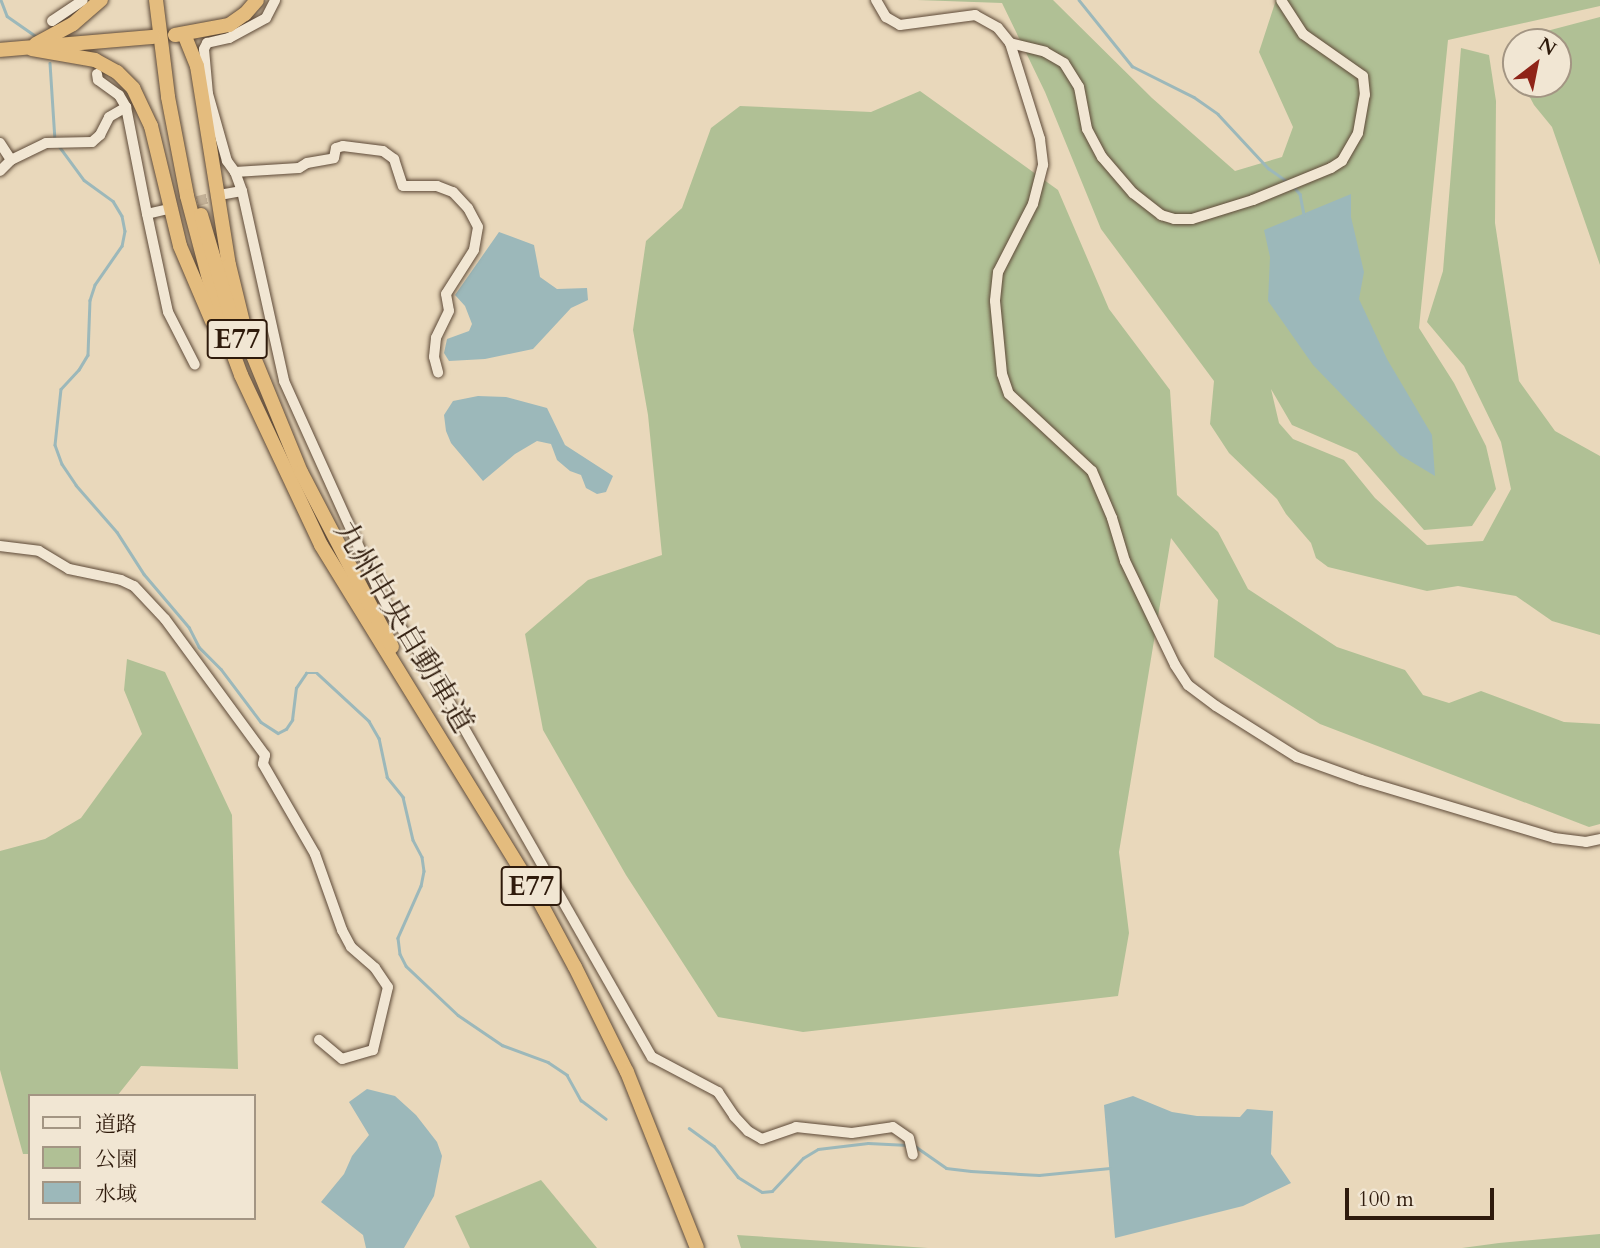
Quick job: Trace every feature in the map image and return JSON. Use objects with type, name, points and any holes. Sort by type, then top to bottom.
[{"type":"highway","points":[[27,49],[73,24],[101,0]]},
{"type":"highway","name":"九州中央自動車道","points":[[156,0],[177,151],[218,313],[266,432],[321,545],[521,869],[569,956],[627,1072],[697,1248]]},
{"type":"highway","name":"九州中央自動車道","points":[[165,0],[174,79],[194,186],[241,350],[298,484],[393,649],[508,832],[589,974],[635,1069],[706,1248]]},
{"type":"highway","points":[[257,0],[246,14],[229,25],[179,34],[197,66],[229,265],[248,343],[301,472],[393,649]]},
{"type":"highway","points":[[0,50],[153,37]]},
{"type":"highway","points":[[27,49],[83,57],[107,65],[126,79],[139,99],[150,126],[180,246],[280,477],[321,545]]},
{"type":"street","points":[[52,21],[83,0]]},
{"type":"street","points":[[275,0],[266,18],[229,37],[207,43],[204,49],[208,94],[227,162],[242,191],[284,381],[376,586],[393,617],[427,663],[652,1057],[718,1092],[748,1131],[762,1139],[796,1127],[852,1133],[893,1127],[909,1138],[913,1155]]},
{"type":"street","points":[[876,0],[886,18],[900,25],[975,15],[998,28],[1010,43],[1040,139],[1043,165],[1029,214],[998,272],[995,301],[1002,374],[1009,394],[1092,471],[1112,518],[1125,561],[1175,665],[1188,685],[1297,757],[1361,780],[1554,838],[1586,842],[1600,839]]},
{"type":"street","points":[[1010,43],[1045,52],[1064,63],[1079,87],[1087,129],[1102,157],[1133,193],[1161,215],[1174,219],[1192,219],[1232,208],[1331,168],[1342,160],[1358,134],[1365,95],[1363,76],[1303,34],[1281,0]]},
{"type":"street","points":[[97,74],[98,80],[119,94],[126,107],[168,312],[195,365]]},
{"type":"street","points":[[0,171],[11,160],[46,143],[87,143],[97,139],[109,117],[126,107]]},
{"type":"street","points":[[0,143],[11,160]]},
{"type":"street","points":[[234,172],[299,168],[307,163],[334,158],[336,148],[362,147],[383,151],[394,159],[403,186],[437,186],[453,192],[468,208],[478,226],[474,250],[446,294],[449,311],[436,338],[434,357],[438,372]]},
{"type":"street","points":[[225,194],[242,191]]},
{"type":"street","points":[[147,214],[164,211]]},
{"type":"street","points":[[0,546],[39,551],[69,569],[134,586],[165,619],[265,755],[263,764],[315,854],[342,930],[351,947],[375,968],[388,987],[373,1050],[342,1059],[319,1040]]},
{"type":"green space","points":[[917,0],[1053,0],[1152,98],[1235,171],[1282,157],[1293,127],[1259,52],[1276,0],[1600,0],[1600,6],[1448,40],[1419,328],[1454,383],[1486,446],[1496,489],[1472,526],[1424,530],[1357,453],[1292,425],[1271,389],[1279,423],[1293,439],[1344,460],[1375,498],[1427,545],[1483,541],[1511,489],[1501,442],[1464,366],[1427,322],[1443,271],[1461,48],[1489,55],[1496,101],[1495,223],[1519,381],[1555,431],[1600,456],[1600,635],[1552,621],[1516,596],[1458,586],[1427,591],[1328,567],[1316,558],[1311,543],[1277,499],[1229,453],[1210,424],[1214,381],[1101,229],[1045,92],[1002,3]]},
{"type":"green space","points":[[1600,17],[1600,265],[1552,127],[1530,98],[1572,98],[1572,28],[1558,28]]},
{"type":"green space","points":[[920,91],[1058,190],[1109,309],[1170,390],[1177,495],[1218,532],[1248,589],[1337,647],[1405,670],[1423,695],[1449,703],[1481,691],[1564,722],[1600,724],[1600,824],[1589,827],[1320,724],[1214,657],[1218,600],[1171,538],[1119,852],[1129,933],[1118,996],[803,1032],[718,1017],[626,875],[543,730],[525,634],[588,580],[662,555],[648,415],[633,330],[646,241],[682,208],[711,128],[740,106],[871,112]]},
{"type":"green space","points":[[127,659],[165,672],[232,815],[238,1069],[141,1066],[119,1094],[28,1094],[28,1154],[23,1154],[0,1070],[0,851],[45,839],[81,818],[142,734],[124,690]]},
{"type":"green space","points":[[541,1180],[597,1248],[470,1248],[455,1216]]},
{"type":"green space","points":[[1600,1234],[1600,1248],[1462,1248],[1499,1243]]},
{"type":"green space","points":[[737,1235],[928,1248],[741,1248]]},
{"type":"water","points":[[1351,194],[1351,217],[1364,272],[1359,299],[1387,359],[1432,435],[1435,476],[1400,455],[1313,365],[1268,301],[1270,257],[1264,230]]},
{"type":"water","points":[[499,232],[534,245],[540,277],[557,289],[587,288],[588,300],[571,308],[533,349],[485,359],[449,361],[444,353],[447,339],[469,331],[472,324],[465,306],[455,295]]},
{"type":"water","points":[[478,396],[506,397],[547,408],[565,445],[613,476],[606,492],[597,494],[586,488],[581,475],[570,471],[557,460],[551,444],[537,441],[515,454],[483,481],[451,443],[444,415],[453,401]]},
{"type":"water","points":[[367,1089],[395,1096],[416,1115],[437,1142],[442,1156],[434,1196],[404,1248],[366,1248],[363,1235],[321,1202],[344,1174],[352,1156],[369,1135],[349,1102]]},
{"type":"water","points":[[1133,1096],[1172,1112],[1197,1116],[1240,1117],[1247,1109],[1273,1111],[1271,1154],[1291,1183],[1243,1206],[1115,1238],[1104,1105]]},
{"type":"waterway","points":[[1,0],[7,16],[38,38]]},
{"type":"waterway","points":[[1079,0],[1132,66],[1194,97],[1218,114],[1268,168],[1288,182]]},
{"type":"waterway","points":[[50,63],[55,140]]},
{"type":"waterway","points":[[59,146],[84,180],[113,201],[122,216],[125,231],[122,246],[95,285],[90,300],[88,355],[79,370],[61,389],[55,445],[62,464],[76,485],[117,532],[144,574],[189,627],[199,647],[221,669],[261,722],[278,733],[286,729],[292,720],[296,688],[306,673],[317,673],[369,721],[379,738],[387,777],[403,797],[413,840],[422,857],[424,871],[421,886],[398,938],[400,954],[406,966],[458,1015],[502,1045],[548,1062],[567,1075],[581,1100],[606,1119]]},
{"type":"waterway","points":[[1293,186],[1300,194],[1304,215]]},
{"type":"waterway","points":[[689,1128],[714,1146],[738,1177],[762,1192],[772,1191],[803,1158],[818,1149],[868,1143],[908,1145]]},
{"type":"waterway","points":[[915,1146],[946,1168],[971,1171],[1039,1175],[1110,1168]]},
{"type":"tunnel","points":[[168,209],[221,195]]}]
